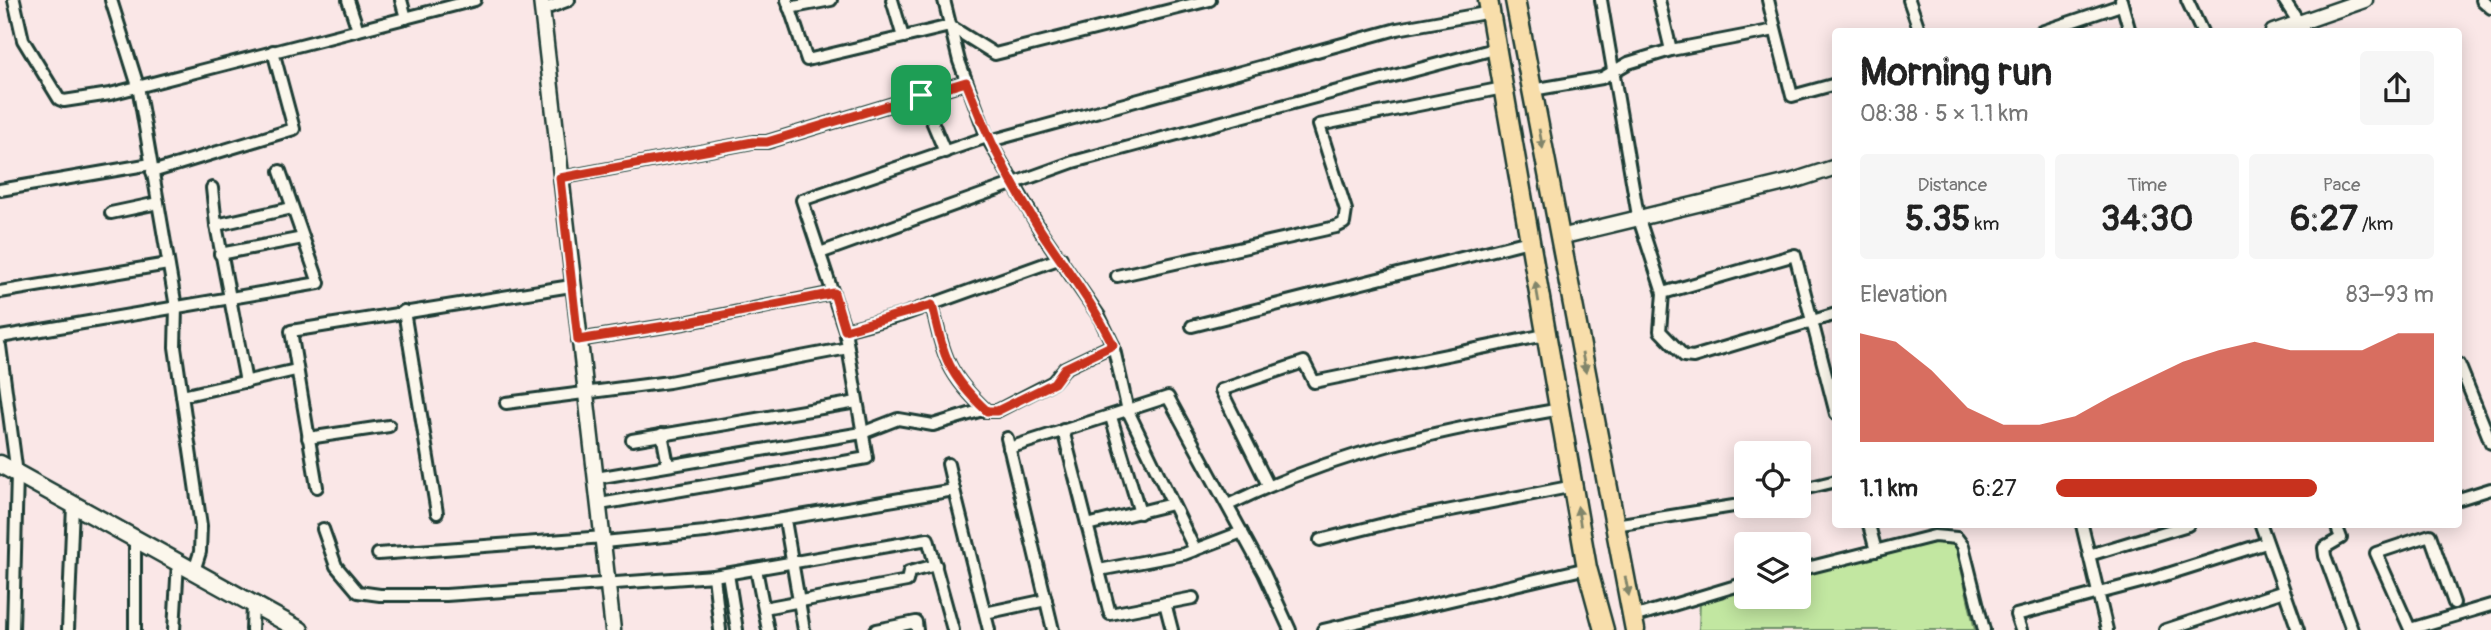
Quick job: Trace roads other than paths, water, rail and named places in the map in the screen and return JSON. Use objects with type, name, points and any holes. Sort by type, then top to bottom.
[{"type":"main road","points":[[1514,0],[1634,624]]},
{"type":"main road","points":[[1490,6],[1587,568],[1604,630]]},
{"type":"main road","points":[[0,464],[299,630]]},
{"type":"street","points":[[14,0],[23,40],[59,99],[78,100],[475,0]]},
{"type":"street","points":[[111,0],[138,86],[176,307],[175,347],[201,526],[200,552],[194,571]]},
{"type":"street","points":[[348,0],[358,30]]},
{"type":"street","points":[[401,0],[406,18]]},
{"type":"street","points":[[569,0],[541,5],[571,286],[615,630]]},
{"type":"street","points":[[831,0],[788,4],[807,60],[950,26],[995,54],[1210,0]]},
{"type":"street","points":[[892,0],[903,37]]},
{"type":"street","points":[[944,0],[966,82],[989,139],[1013,184],[1099,316],[1113,345],[1128,411],[1195,550]]},
{"type":"street","points":[[1601,0],[1639,218],[1663,293],[1660,331],[1684,356],[1693,357],[1832,315]]},
{"type":"street","points":[[1659,0],[1671,50]]},
{"type":"street","points":[[1768,0],[1792,96],[1832,85]]},
{"type":"street","points":[[1909,0],[1919,28]]},
{"type":"street","points":[[2187,0],[2200,28]]},
{"type":"street","points":[[2284,0],[2303,27],[2365,0]]},
{"type":"street","points":[[2482,0],[2491,8]]},
{"type":"street","points":[[2053,28],[2120,3],[2129,28]]},
{"type":"street","points":[[600,504],[867,458],[845,330],[802,200],[989,139],[1042,129],[1397,29],[1490,6]]},
{"type":"street","points":[[1532,90],[1574,85],[1613,72],[1628,63],[1671,50],[1775,30]]},
{"type":"street","points":[[820,253],[1134,144],[1498,48]]},
{"type":"street","points":[[0,190],[152,168],[295,129],[273,51]]},
{"type":"street","points":[[560,178],[753,142],[767,142],[966,82]]},
{"type":"street","points":[[1117,276],[1336,228],[1344,223],[1346,210],[1319,125],[1503,88]]},
{"type":"street","points":[[921,95],[945,152]]},
{"type":"street","points":[[1560,237],[1832,168]]},
{"type":"street","points":[[0,337],[319,284],[280,171]]},
{"type":"street","points":[[212,188],[220,254],[246,382]]},
{"type":"street","points":[[111,213],[158,203]]},
{"type":"street","points":[[216,225],[292,208]]},
{"type":"street","points":[[220,254],[303,238]]},
{"type":"street","points":[[1192,326],[1529,241]]},
{"type":"street","points":[[1663,293],[1795,255],[1832,400]]},
{"type":"street","points":[[845,330],[932,305],[1061,258]]},
{"type":"street","points":[[0,292],[168,264]]},
{"type":"street","points":[[317,487],[291,331],[571,286]]},
{"type":"street","points":[[578,340],[684,323],[834,293]]},
{"type":"street","points":[[932,305],[947,364],[964,390],[987,411]]},
{"type":"street","points":[[404,311],[437,513]]},
{"type":"street","points":[[1268,485],[1221,390],[1304,362],[1314,382],[1545,335]]},
{"type":"street","points":[[596,478],[862,433],[898,419],[933,425],[987,411],[997,411],[1054,383],[1065,368],[1113,345]]},
{"type":"street","points":[[0,346],[17,474],[13,630]]},
{"type":"street","points":[[506,403],[669,382],[848,348]]},
{"type":"street","points":[[182,396],[296,370]]},
{"type":"street","points":[[2462,371],[2491,443]]},
{"type":"street","points":[[1053,630],[1008,443],[1111,417],[1168,397],[1228,505],[1290,630]]},
{"type":"street","points":[[632,440],[857,402]]},
{"type":"street","points":[[1228,505],[1327,461],[1408,439],[1561,409]]},
{"type":"street","points":[[1111,417],[1140,513]]},
{"type":"street","points":[[308,438],[390,426]]},
{"type":"street","points":[[1063,430],[1110,614],[1193,598]]},
{"type":"street","points":[[662,434],[668,465]]},
{"type":"street","points":[[948,464],[989,630]]},
{"type":"street","points":[[1811,487],[1832,482]]},
{"type":"street","points":[[1320,540],[1400,520],[1574,486]]},
{"type":"street","points":[[2462,498],[2491,489]]},
{"type":"street","points":[[378,554],[705,532],[954,490]]},
{"type":"street","points":[[1087,525],[1172,504]]},
{"type":"street","points":[[68,630],[73,505]]},
{"type":"street","points":[[1615,525],[1734,506]]},
{"type":"street","points":[[785,520],[804,630]]},
{"type":"street","points":[[323,528],[336,566],[358,592],[380,596],[446,596],[713,576],[929,539],[953,630]]},
{"type":"street","points":[[1870,528],[1876,551]]},
{"type":"street","points":[[2083,528],[2107,630]]},
{"type":"street","points":[[2089,555],[2178,528]]},
{"type":"street","points":[[2262,528],[2298,630]]},
{"type":"street","points":[[2337,528],[2341,538],[2324,548],[2325,556],[2352,630]]},
{"type":"street","points":[[1099,570],[1195,550],[1242,532]]},
{"type":"street","points":[[2454,603],[2430,535],[2376,553],[2410,629],[2491,605]]},
{"type":"street","points":[[1811,567],[1934,536],[1957,538],[1963,546],[1984,630]]},
{"type":"street","points":[[135,539],[135,630]]},
{"type":"street","points":[[2021,630],[2016,615],[2152,579],[2266,543]]},
{"type":"street","points":[[174,630],[178,562]]},
{"type":"street","points":[[764,608],[907,581],[909,572],[936,565]]},
{"type":"street","points":[[1323,630],[1587,568]]},
{"type":"street","points":[[756,569],[768,630]]},
{"type":"street","points":[[728,573],[737,630]]},
{"type":"street","points":[[713,576],[720,630]]},
{"type":"street","points":[[1634,624],[1734,587]]},
{"type":"street","points":[[2165,630],[2284,591]]},
{"type":"street","points":[[985,613],[1046,600]]},
{"type":"street","points":[[1165,603],[1172,630]]},
{"type":"street","points":[[252,630],[253,604]]},
{"type":"street","points":[[876,630],[916,622],[917,630]]}]
